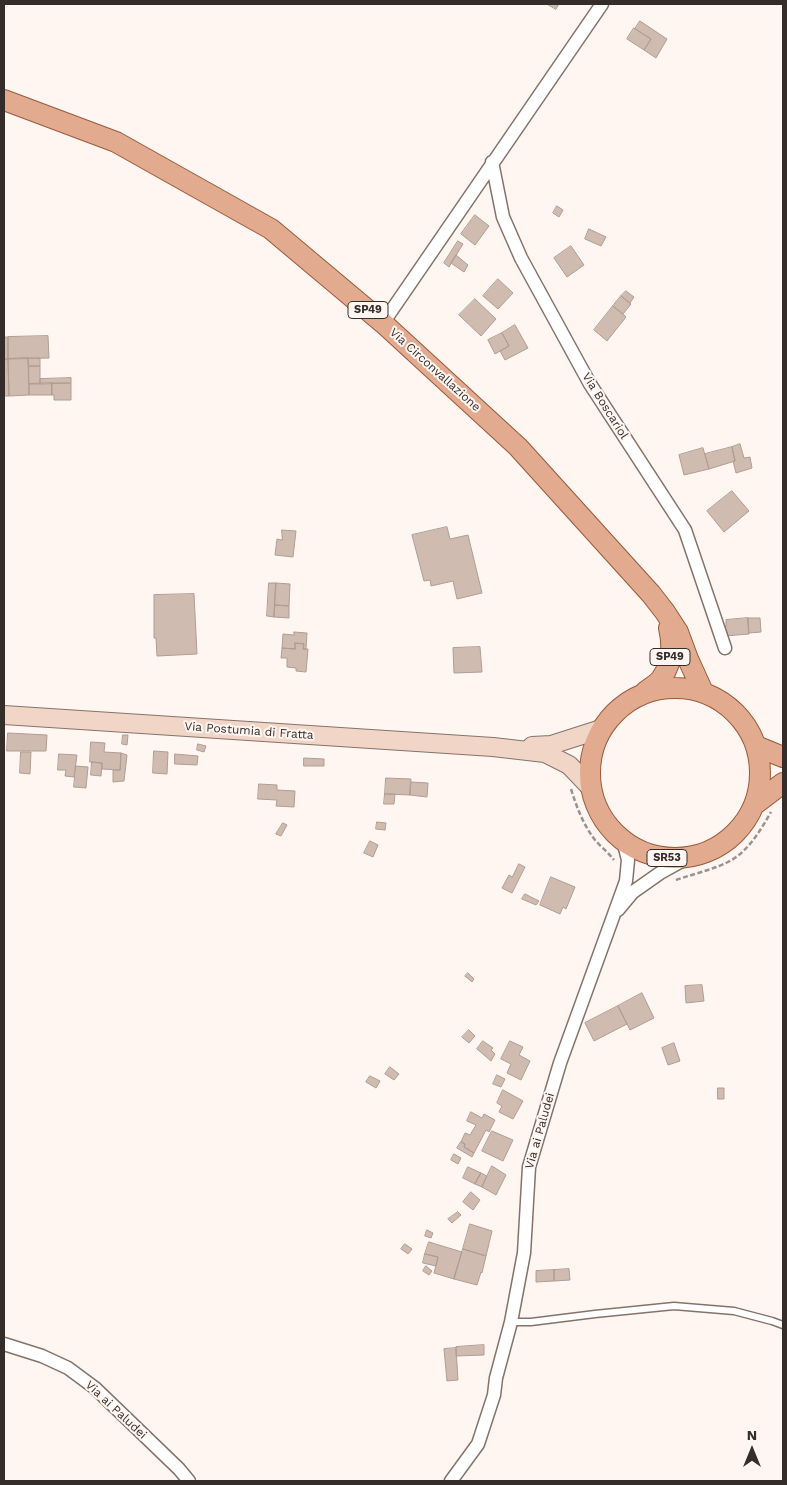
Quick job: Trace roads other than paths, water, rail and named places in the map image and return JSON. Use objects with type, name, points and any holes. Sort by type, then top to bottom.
[{"type":"main road","name":"Via Circonvallazione","points":[[4,100],[116,142],[271,229],[382,323],[518,446],[651,594],[678,632],[703,692]]},
{"type":"main road","name":"Via Circonvallazione","points":[[644,693],[660,679],[668,666],[672,648],[665,612]]},
{"type":"main road","name":"SR53","points":[[663,688],[683,688],[703,692],[726,704],[744,722],[756,746],[760,765],[760,786],[754,805],[739,830],[716,848],[689,857],[666,858],[643,852],[623,840],[608,826],[597,808],[591,788],[590,768],[593,748],[601,729],[613,714],[627,702],[644,693],[663,688]]},
{"type":"main road","name":"Via Postumia di Fratta","points":[[4,715],[545,753],[569,765],[591,788]]},
{"type":"main road","name":"Via Postumia di Fratta","points":[[493,748],[551,744],[601,729]]},
{"type":"main road","points":[[756,746],[783,757]]},
{"type":"main road","name":"SR53","points":[[754,805],[783,783]]},
{"type":"street","points":[[382,323],[602,4]]},
{"type":"street","name":"Via Boscariol","points":[[492,162],[503,216],[521,258],[590,384],[684,530],[725,648]]},
{"type":"street","name":"Via ai Paludei","points":[[451,1481],[478,1444],[494,1395],[496,1378],[524,1253],[529,1167],[560,1063],[626,881],[628,860],[623,840]]},
{"type":"street","points":[[613,915],[633,892],[660,873],[689,857]]},
{"type":"street","name":"Via ai Paludei","points":[[4,1344],[42,1356],[68,1368],[95,1388],[189,1481]]},
{"type":"lane","points":[[510,1322],[531,1322],[674,1306],[734,1312],[783,1325]]}]
